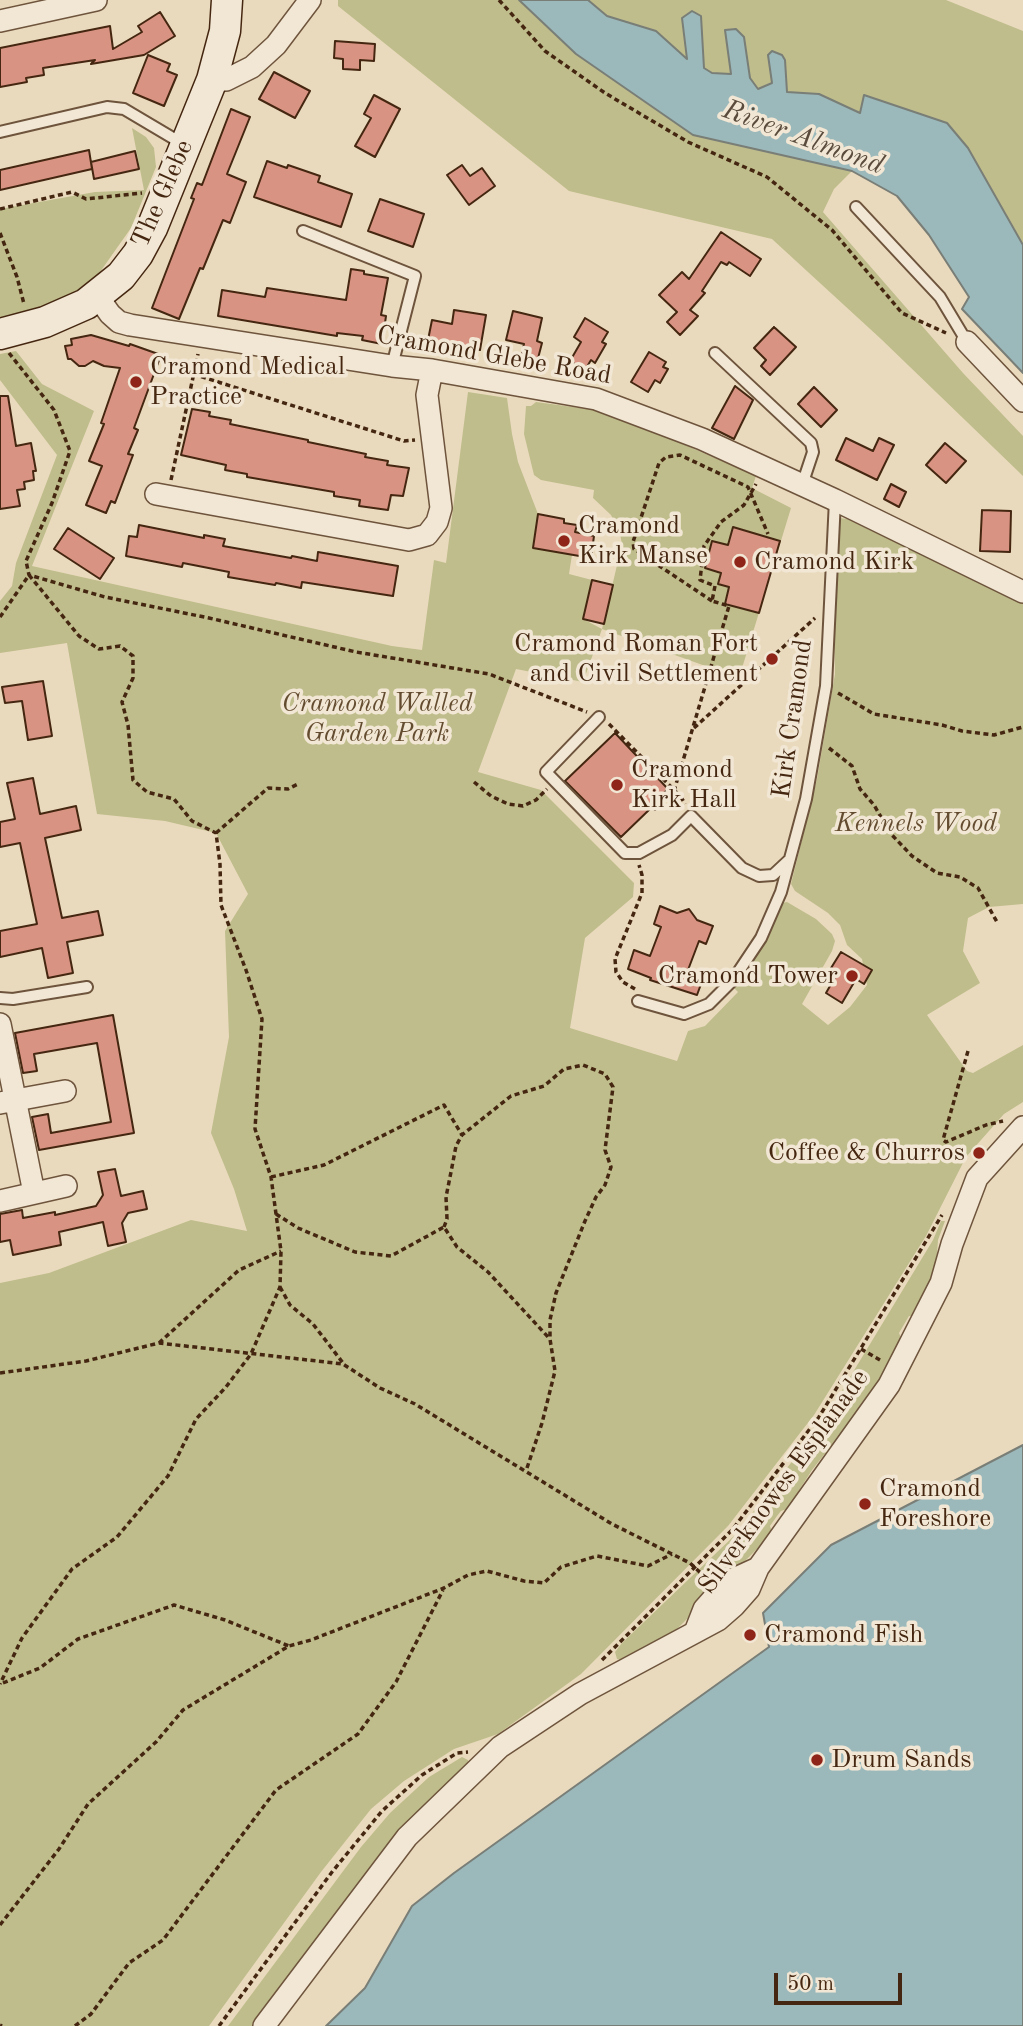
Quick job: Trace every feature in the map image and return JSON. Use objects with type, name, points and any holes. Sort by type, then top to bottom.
[{"type":"street","points":[[0,21],[96,0]]},
{"type":"street","name":"The Glebe","points":[[4,342],[29,326],[67,314],[98,297],[121,276],[138,254],[212,80],[225,31],[228,0]]},
{"type":"street","points":[[212,80],[226,80],[252,67],[289,29],[310,0]]},
{"type":"street","name":"Cramond Glebe Road","points":[[98,297],[119,322],[392,366],[432,370],[596,399],[702,439],[835,500],[1023,592]]},
{"type":"street","points":[[967,342],[1023,401]]},
{"type":"street","points":[[162,495],[410,540],[427,535],[438,522],[441,508],[427,396],[432,370]]},
{"type":"street","points":[[0,1024],[8,1101],[34,1194]]},
{"type":"street","points":[[8,1101],[65,1091]]},
{"type":"street","name":"Silverknowes Esplanade","points":[[264,2026],[407,1837],[500,1748],[580,1694],[718,1620],[749,1589],[758,1568],[889,1385],[941,1283],[952,1244],[977,1178],[1017,1124]]},
{"type":"street","points":[[0,1201],[66,1186]]},
{"type":"street","points":[[695,1632],[704,1609],[720,1591],[734,1578],[758,1568]]},
{"type":"lane","points":[[0,132],[107,107],[124,109],[174,141],[185,145]]},
{"type":"lane","points":[[856,207],[940,297],[967,342]]},
{"type":"lane","points":[[303,231],[415,276],[392,366]]},
{"type":"lane","points":[[715,353],[811,443],[813,452],[802,485]]},
{"type":"lane","name":"Kirk Cramond","points":[[639,1001],[684,1014],[709,1004],[733,980],[761,937],[781,892],[806,799],[826,686],[835,500]]},
{"type":"lane","points":[[599,717],[545,772],[625,853],[639,853],[671,835],[691,817],[742,868],[759,876],[773,875],[790,859]]},
{"type":"lane","points":[[0,998],[13,999],[87,987]]},
{"type":"path","points":[[499,0],[545,51],[605,93],[688,142],[767,177],[832,230],[902,313],[967,342]]},
{"type":"path","points":[[0,208],[72,192],[86,199],[148,193],[163,199]]},
{"type":"path","points":[[0,233],[17,277],[29,326]]},
{"type":"path","points":[[162,495],[202,336]]},
{"type":"path","points":[[4,342],[54,410],[70,452],[52,503],[26,561],[29,575],[79,636],[99,649],[120,646],[133,656],[133,678],[122,702],[128,724],[133,780],[147,792],[174,799],[192,821],[216,833]]},
{"type":"path","points":[[193,374],[404,441],[432,439]]},
{"type":"path","points":[[674,791],[729,606],[712,601],[634,549],[633,542],[657,467],[666,457],[680,455],[744,485],[752,493],[768,534]]},
{"type":"path","points":[[712,601],[715,586],[700,580],[704,546],[721,522],[738,511],[752,493],[763,467]]},
{"type":"path","points":[[0,617],[29,575]]},
{"type":"path","points":[[29,575],[105,597],[356,653],[489,674],[599,717],[615,729],[681,797],[691,817]]},
{"type":"path","points":[[693,730],[830,604]]},
{"type":"path","points":[[826,686],[874,714],[994,735],[1023,727]]},
{"type":"path","points":[[817,739],[852,766],[860,789],[874,805],[891,834],[912,856],[937,873],[960,877],[978,888],[997,922]]},
{"type":"path","points":[[474,782],[491,796],[508,804],[523,806],[536,800],[555,782]]},
{"type":"path","points":[[216,833],[268,788],[288,789],[298,785]]},
{"type":"path","points":[[0,1684],[22,1638],[72,1569],[117,1537],[168,1476],[196,1419],[226,1387],[251,1354],[280,1287],[281,1251],[271,1177],[255,1129],[262,1019],[221,905],[216,833]]},
{"type":"path","points":[[635,853],[642,875],[642,893],[615,959],[615,972],[623,982],[642,993],[639,1001]]},
{"type":"path","points":[[968,1051],[943,1140],[946,1142],[999,1121],[1017,1124]]},
{"type":"path","points":[[276,1214],[298,1228],[355,1252],[391,1256],[444,1227],[447,1219],[446,1197],[456,1146],[462,1135],[511,1096],[544,1086],[564,1069],[583,1065],[606,1074],[613,1087],[606,1150],[611,1167],[605,1185],[585,1221],[556,1293],[550,1320],[555,1371],[526,1471]]},
{"type":"path","points":[[271,1177],[324,1165],[444,1105],[462,1135]]},
{"type":"path","points":[[580,1694],[619,1641],[732,1530],[819,1417],[946,1211]]},
{"type":"path","points":[[444,1227],[457,1247],[488,1272],[550,1339]]},
{"type":"path","points":[[159,1343],[239,1270],[281,1251]]},
{"type":"path","points":[[280,1287],[290,1305],[313,1324],[343,1364],[380,1388],[415,1404],[612,1524],[672,1553],[695,1567],[720,1591]]},
{"type":"path","points":[[0,1373],[86,1361],[159,1343],[343,1364]]},
{"type":"path","points":[[861,1349],[883,1362]]},
{"type":"path","points":[[0,1925],[59,1849],[89,1804],[156,1742],[183,1710],[289,1646],[312,1640],[444,1588],[468,1575],[488,1571],[524,1581],[544,1583],[561,1567],[597,1556],[648,1566],[672,1553]]},
{"type":"path","points":[[75,2026],[91,2014],[129,1963],[163,1940],[276,1790],[358,1734],[396,1682],[444,1588]]},
{"type":"path","points":[[0,1684],[40,1668],[78,1639],[174,1605],[225,1620],[289,1646]]},
{"type":"path","points":[[219,2026],[332,1872],[382,1811],[422,1775],[457,1753],[500,1748]]},
{"type":"green space","points":[[338,0],[519,0],[577,54],[693,135],[852,171],[834,189],[823,212],[963,373],[1023,436],[1023,476],[881,339],[772,239],[569,191],[338,6]]},
{"type":"green space","points":[[588,0],[946,0],[1023,31],[1023,245],[864,96],[861,114],[819,94],[787,92],[785,60],[782,55],[772,52],[768,55],[772,83],[758,89],[750,78],[744,37],[737,29],[725,30],[732,74],[712,73],[687,60],[656,31],[607,16]]},
{"type":"green space","points":[[132,128],[146,137],[154,148],[156,167],[131,228],[100,272],[66,299],[0,318],[0,209],[95,192],[144,190]]},
{"type":"green space","points":[[16,351],[42,384],[94,411],[32,566],[392,646],[422,650],[434,560],[446,563],[468,392],[507,398],[518,462],[538,514],[533,547],[572,555],[569,574],[592,580],[588,595],[603,598],[583,619],[602,629],[583,682],[516,669],[478,772],[541,790],[634,883],[633,897],[585,938],[570,1028],[677,1061],[688,1031],[705,1026],[738,992],[733,987],[753,961],[782,903],[787,902],[816,919],[832,934],[835,941],[802,1004],[828,1025],[850,1007],[867,985],[862,959],[847,945],[840,925],[828,913],[795,891],[791,884],[817,779],[835,674],[834,614],[840,518],[1023,604],[1023,904],[989,907],[968,918],[963,951],[980,983],[927,1015],[967,1071],[973,1073],[1023,1045],[1023,1102],[1004,1114],[966,1157],[926,1236],[814,1415],[728,1526],[581,1674],[498,1734],[454,1749],[404,1781],[371,1809],[321,1872],[209,2026],[0,2026],[0,1283],[49,1273],[191,1220],[247,1231],[234,1189],[211,1133],[229,1037],[225,931],[248,894],[216,833],[165,821],[97,814],[67,643],[0,653],[0,601],[12,586],[16,563],[57,455],[0,380],[0,354]]},
{"type":"green space","points":[[536,402],[595,410],[651,430],[756,476],[752,488],[791,508],[739,678],[602,629],[622,544],[620,534],[611,515],[593,498],[594,490],[541,480],[534,475],[524,434],[526,406]]},
{"type":"green space","points":[[941,1221],[945,1221],[938,1240],[932,1280],[913,1316],[909,1316],[899,1333],[901,1338],[881,1379],[812,1470],[787,1509],[777,1516],[770,1526],[772,1532],[769,1537],[671,1635],[622,1660],[617,1659],[615,1652],[622,1643],[736,1534],[824,1420],[933,1240]]},
{"type":"green space","points":[[462,1757],[468,1760],[468,1763],[398,1831],[319,1944],[253,2026],[228,2026],[361,1847],[390,1813],[429,1777]]},
{"type":"water","name":"River Almond","points":[[519,0],[588,0],[607,16],[656,31],[687,59],[682,18],[692,11],[701,16],[704,68],[712,73],[731,74],[725,30],[736,29],[744,37],[750,78],[758,89],[772,83],[768,55],[772,51],[782,55],[785,60],[787,92],[819,94],[860,113],[864,95],[947,123],[968,148],[1023,245],[1023,373],[962,309],[969,297],[929,235],[897,196],[852,171],[693,135],[576,54]]},
{"type":"water","name":"Drum Sands","points":[[1023,1445],[1023,2026],[326,2026],[365,1988],[412,1906],[769,1647],[763,1613],[831,1545]]},
{"type":"building","points":[[160,12],[175,36],[144,55],[91,64],[95,60],[43,68],[44,75],[26,78],[27,82],[0,87],[0,48],[110,26],[113,49],[142,32],[138,26]]},
{"type":"building","points":[[335,41],[375,44],[374,61],[360,60],[360,70],[343,69],[343,59],[334,58]]},
{"type":"building","points":[[148,55],[170,64],[167,71],[177,75],[164,106],[133,93]]},
{"type":"building","points":[[274,72],[310,91],[295,118],[259,99]]},
{"type":"building","points":[[374,95],[400,109],[375,157],[355,146],[371,118],[364,114]]},
{"type":"building","points":[[231,109],[250,117],[227,174],[246,182],[230,223],[223,220],[179,319],[152,308],[194,199],[191,198],[197,183],[202,185]]},
{"type":"building","points":[[89,150],[92,169],[0,190],[0,170]]},
{"type":"building","points":[[135,151],[139,169],[94,179],[91,162]]},
{"type":"building","points":[[267,161],[320,176],[318,182],[352,194],[341,227],[254,197]]},
{"type":"building","points":[[462,165],[470,176],[482,168],[495,186],[469,205],[447,175]]},
{"type":"building","points":[[380,199],[424,214],[413,247],[368,231]]},
{"type":"building","points":[[721,232],[761,259],[750,276],[729,262],[727,265],[721,262],[702,291],[705,293],[690,310],[698,316],[680,335],[667,322],[677,312],[659,295],[682,272],[689,279]]},
{"type":"building","points":[[351,269],[388,278],[381,315],[386,316],[382,344],[362,340],[363,336],[337,333],[337,336],[218,316],[222,290],[265,297],[267,288],[346,300]]},
{"type":"building","points":[[454,310],[486,315],[480,350],[468,348],[467,353],[427,345],[432,320],[452,324]]},
{"type":"building","points":[[513,311],[542,318],[537,341],[542,343],[536,366],[520,362],[524,344],[506,340]]},
{"type":"building","points":[[585,318],[608,332],[602,342],[606,344],[595,363],[591,360],[585,370],[570,361],[581,342],[574,337]]},
{"type":"building","points":[[774,327],[796,347],[770,375],[761,366],[766,360],[754,348]]},
{"type":"building","points":[[91,335],[161,355],[134,428],[138,430],[128,454],[133,455],[115,503],[111,501],[106,513],[86,505],[102,466],[89,461],[104,424],[101,423],[120,368],[93,361],[79,366],[68,359],[65,346],[72,345],[71,339]]},
{"type":"building","points":[[649,352],[666,362],[663,367],[668,369],[660,383],[655,380],[648,392],[631,382]]},
{"type":"building","points":[[735,386],[753,400],[734,439],[712,428]]},
{"type":"building","points":[[814,387],[837,410],[821,427],[798,404]]},
{"type":"building","points":[[0,396],[8,396],[16,446],[31,443],[36,471],[33,471],[34,480],[24,482],[25,489],[17,490],[20,506],[0,509]]},
{"type":"building","points":[[192,409],[210,412],[209,416],[231,420],[230,424],[366,454],[365,457],[388,461],[387,465],[409,468],[403,496],[391,495],[388,510],[359,506],[360,500],[334,496],[334,492],[247,477],[247,474],[225,470],[226,465],[181,455]]},
{"type":"building","points":[[846,438],[873,451],[879,438],[894,445],[877,480],[836,460]]},
{"type":"building","points":[[945,443],[966,461],[946,483],[926,465]]},
{"type":"building","points":[[891,484],[906,492],[899,507],[884,499]]},
{"type":"building","points":[[982,510],[1011,511],[1010,552],[980,551]]},
{"type":"building","name":"Cramond Kirk Manse","points":[[538,514],[564,519],[564,523],[577,525],[575,532],[594,536],[591,558],[533,548]]},
{"type":"building","points":[[139,525],[204,538],[204,535],[225,539],[223,546],[291,558],[292,556],[317,561],[318,552],[398,566],[393,596],[302,582],[301,588],[276,583],[275,585],[228,577],[229,572],[183,563],[182,567],[126,556],[129,536],[137,537]]},
{"type":"building","name":"Cramond Kirk","points":[[733,527],[780,541],[759,613],[725,604],[729,587],[718,584],[721,573],[705,568],[712,541],[728,545]]},
{"type":"building","points":[[68,528],[114,558],[100,579],[54,549]]},
{"type":"building","points":[[592,580],[613,585],[604,624],[583,619]]},
{"type":"building","points":[[43,681],[52,736],[28,740],[22,701],[5,703],[2,687]]},
{"type":"building","name":"Cramond Kirk Hall","points":[[615,733],[668,789],[661,796],[665,800],[655,810],[652,807],[621,837],[565,781]]},
{"type":"building","points":[[33,778],[40,814],[76,806],[81,830],[45,838],[62,918],[98,911],[103,935],[67,942],[73,973],[48,978],[42,948],[0,957],[0,931],[37,924],[20,843],[0,847],[0,822],[15,819],[7,783]]},
{"type":"building","points":[[660,906],[677,913],[689,909],[697,920],[713,926],[706,944],[699,941],[688,970],[704,976],[697,995],[650,980],[651,978],[628,969],[634,950],[650,956],[661,927],[654,924]]},
{"type":"building","name":"Cramond Tower","points":[[841,952],[872,970],[864,984],[856,979],[842,1003],[826,993],[838,972],[831,968]]},
{"type":"building","points":[[113,1015],[134,1133],[39,1150],[32,1117],[48,1114],[51,1133],[111,1122],[97,1043],[34,1054],[37,1071],[23,1073],[15,1033]]},
{"type":"building","points":[[115,1169],[121,1196],[143,1191],[147,1209],[128,1213],[122,1223],[126,1242],[108,1246],[103,1222],[59,1232],[61,1245],[13,1255],[10,1240],[0,1242],[0,1214],[22,1210],[23,1218],[55,1212],[55,1215],[96,1206],[103,1195],[98,1172]]},
{"type":"place","name":"Cramond Medical Practice","points":[[136,382]]},
{"type":"place","name":"Cramond Kirk Manse","points":[[564,541]]},
{"type":"place","name":"Cramond Kirk","points":[[740,562]]},
{"type":"place","name":"Cramond Roman Fort and Civil Settlement","points":[[772,659]]},
{"type":"place","name":"Cramond Kirk Hall","points":[[617,785]]},
{"type":"place","name":"Cramond Tower","points":[[852,976]]},
{"type":"place","name":"Coffee & Churros","points":[[979,1153]]},
{"type":"place","name":"Cramond Foreshore","points":[[865,1504]]},
{"type":"place","name":"Cramond Fish","points":[[750,1635]]},
{"type":"place","name":"Drum Sands","points":[[817,1760]]},
{"type":"park label","name":"Cramond Walled Garden Park","points":[[377,719]]},
{"type":"park label","name":"Kennels Wood","points":[[916,824]]}]
